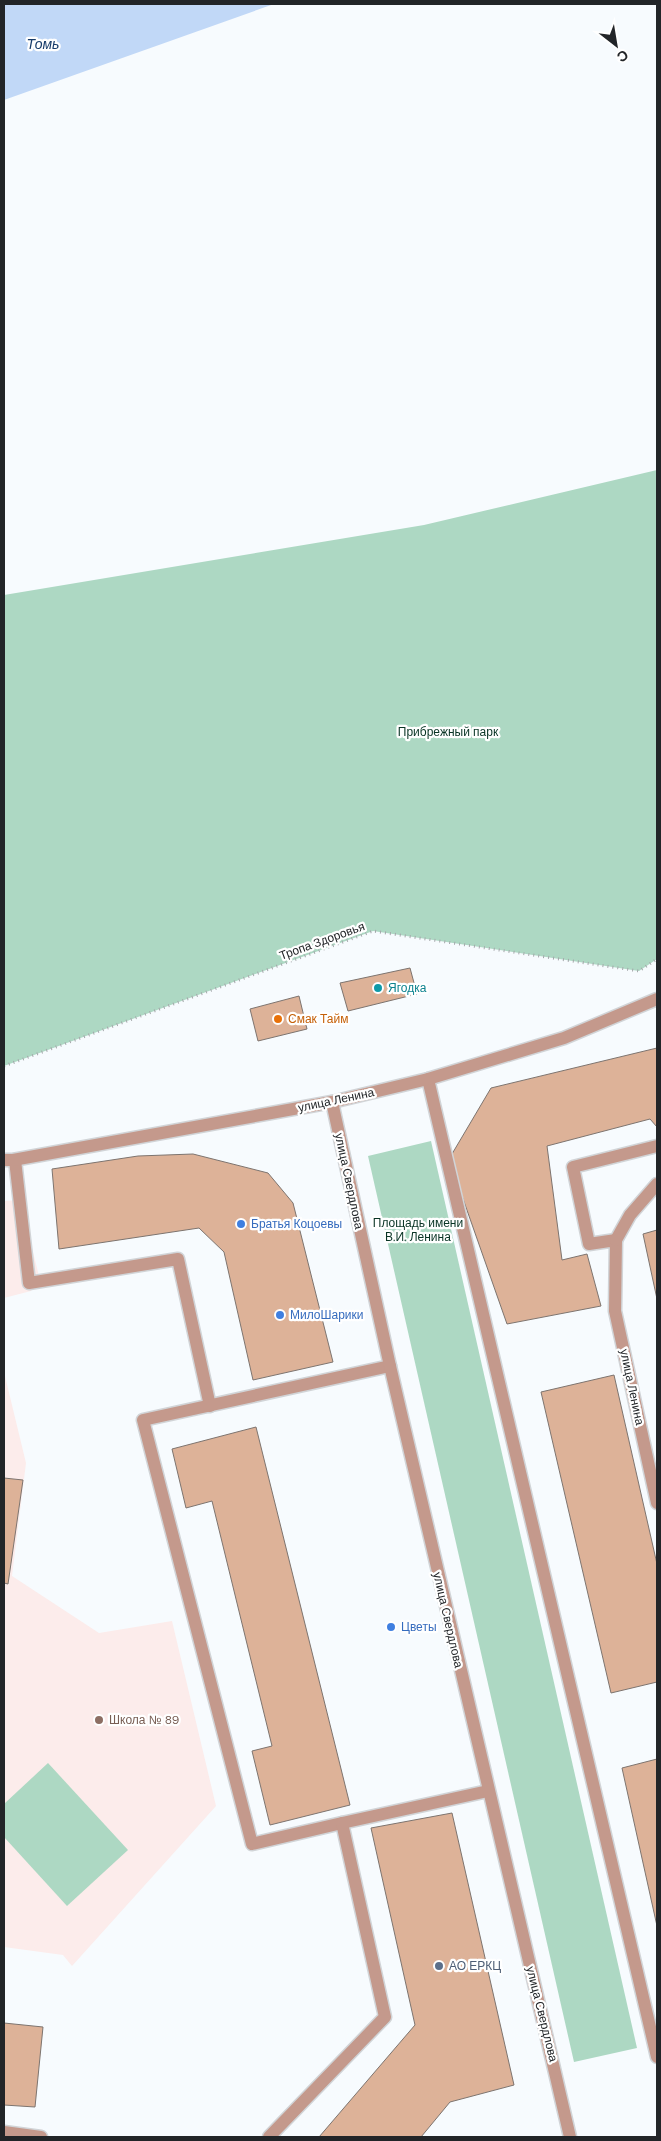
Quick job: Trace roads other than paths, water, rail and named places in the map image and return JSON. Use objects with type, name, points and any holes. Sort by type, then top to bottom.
[{"type":"street","name":"улица Ленина","points":[[9,1160],[332,1102],[428,1079],[564,1038],[657,1000]]},
{"type":"street","points":[[428,1079],[657,2057]]},
{"type":"street","name":"улица Свердлова","points":[[332,1102],[390,1366],[570,2137]]},
{"type":"street","points":[[616,1240],[589,1244],[573,1167],[657,1146]]},
{"type":"street","points":[[9,1160],[29,1283],[178,1259],[210,1406]]},
{"type":"street","name":"улица Ленина","points":[[657,1184],[630,1215],[616,1240],[615,1311],[657,1503]]},
{"type":"street","points":[[390,1366],[144,1420],[252,1844],[488,1791]]},
{"type":"street","points":[[269,2137],[385,2017],[342,1823]]},
{"type":"street","points":[[4,2132],[41,2137]]},
{"type":"water","name":"Томь","points":[[4,4],[274,4],[4,100]]},
{"type":"place","name":"Ягодка","points":[[378,988]]},
{"type":"place","name":"Смак Тайм","points":[[278,1019]]},
{"type":"place","name":"Братья Коцоевы","points":[[241,1224]]},
{"type":"place","name":"МилоШарики","points":[[280,1315]]},
{"type":"place","name":"Цветы","points":[[391,1627]]},
{"type":"place","name":"Школа № 89","points":[[99,1720]]},
{"type":"place","name":"АО ЕРКЦ","points":[[439,1966]]},
{"type":"park label","name":"Прибрежный парк","points":[[448,732]]},
{"type":"park label","name":"Площадь имени В.И. Ленина","points":[[418,1230]]}]
